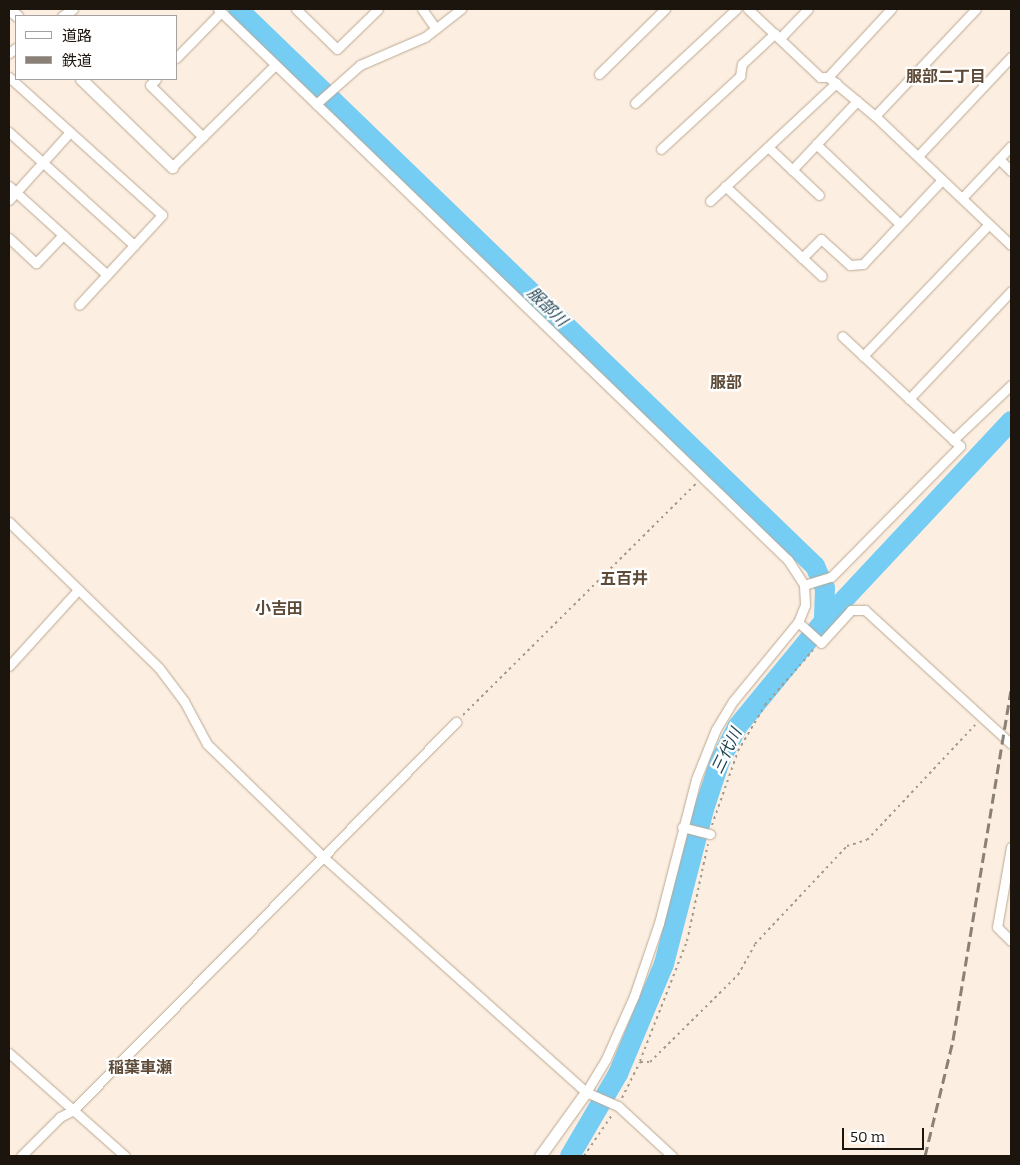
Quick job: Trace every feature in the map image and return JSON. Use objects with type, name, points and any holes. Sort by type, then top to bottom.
[{"type":"street","points":[[296,9],[337,49],[378,9]]},
{"type":"street","points":[[422,9],[436,29]]},
{"type":"street","points":[[316,104],[360,65],[392,53],[436,29],[461,9]]},
{"type":"street","points":[[599,74],[665,9]]},
{"type":"street","points":[[634,103],[736,9]]},
{"type":"street","points":[[748,9],[820,77],[832,80],[875,116],[1011,245]]},
{"type":"street","points":[[661,149],[740,76],[742,64],[808,9]]},
{"type":"street","points":[[710,201],[768,146],[832,80],[891,9]]},
{"type":"street","points":[[875,116],[976,9]]},
{"type":"street","points":[[178,56],[220,10],[788,560],[807,584],[805,605],[799,624],[733,701],[716,729],[696,779],[659,923],[634,996],[589,1094],[540,1156]]},
{"type":"street","points":[[918,156],[1011,57]]},
{"type":"street","points":[[82,80],[172,167],[275,65]]},
{"type":"street","points":[[9,77],[162,215],[79,305]]},
{"type":"street","points":[[155,80],[150,85],[203,137]]},
{"type":"street","points":[[792,170],[857,101]]},
{"type":"street","points":[[9,132],[134,245]]},
{"type":"street","points":[[9,200],[12,189],[43,163],[70,132]]},
{"type":"street","points":[[816,144],[900,224]]},
{"type":"street","points":[[768,146],[819,195]]},
{"type":"street","points":[[962,198],[1011,146]]},
{"type":"street","points":[[999,159],[1011,171]]},
{"type":"street","points":[[802,258],[821,239],[850,265],[863,264],[942,180]]},
{"type":"street","points":[[725,186],[822,276]]},
{"type":"street","points":[[12,189],[107,275]]},
{"type":"street","points":[[863,356],[989,224]]},
{"type":"street","points":[[9,238],[36,263],[62,235]]},
{"type":"street","points":[[909,399],[1011,291]]},
{"type":"street","points":[[807,584],[831,577],[960,446],[842,336]]},
{"type":"street","points":[[954,440],[1011,384]]},
{"type":"street","points":[[9,522],[77,591],[160,668],[184,702],[207,744],[322,855],[589,1094],[616,1105],[672,1156]]},
{"type":"street","points":[[9,666],[77,591]]},
{"type":"street","points":[[799,624],[819,642],[851,610],[865,610],[1011,744]]},
{"type":"street","points":[[21,1156],[60,1117],[72,1111],[322,855],[456,722]]},
{"type":"street","points":[[683,827],[709,833]]},
{"type":"street","points":[[1011,847],[997,927],[1011,941]]},
{"type":"street","points":[[1004,882],[1011,874]]},
{"type":"street","points":[[9,1053],[72,1111],[125,1156]]},
{"type":"path","points":[[456,722],[702,478]]},
{"type":"path","points":[[584,1156],[640,1062],[687,941],[709,833],[738,751],[766,705],[796,667],[819,642]]},
{"type":"path","points":[[640,1062],[650,1062],[738,975],[755,944],[840,853],[847,846],[866,840],[983,717]]},
{"type":"waterway","name":"服部川","points":[[238,9],[815,566],[825,588],[824,621]]},
{"type":"waterway","name":"三代川","points":[[570,1156],[618,1074],[664,964],[704,809],[720,761],[737,727],[824,621],[1011,421]]},
{"type":"railway","points":[[925,1156],[953,1040],[1011,691]]},
{"type":"district","name":"服部二丁目","points":[[946,77]]},
{"type":"district","name":"服部","points":[[726,383]]},
{"type":"district","name":"五百井","points":[[624,579]]},
{"type":"district","name":"小吉田","points":[[279,609]]},
{"type":"district","name":"稲葉車瀬","points":[[140,1068]]}]
